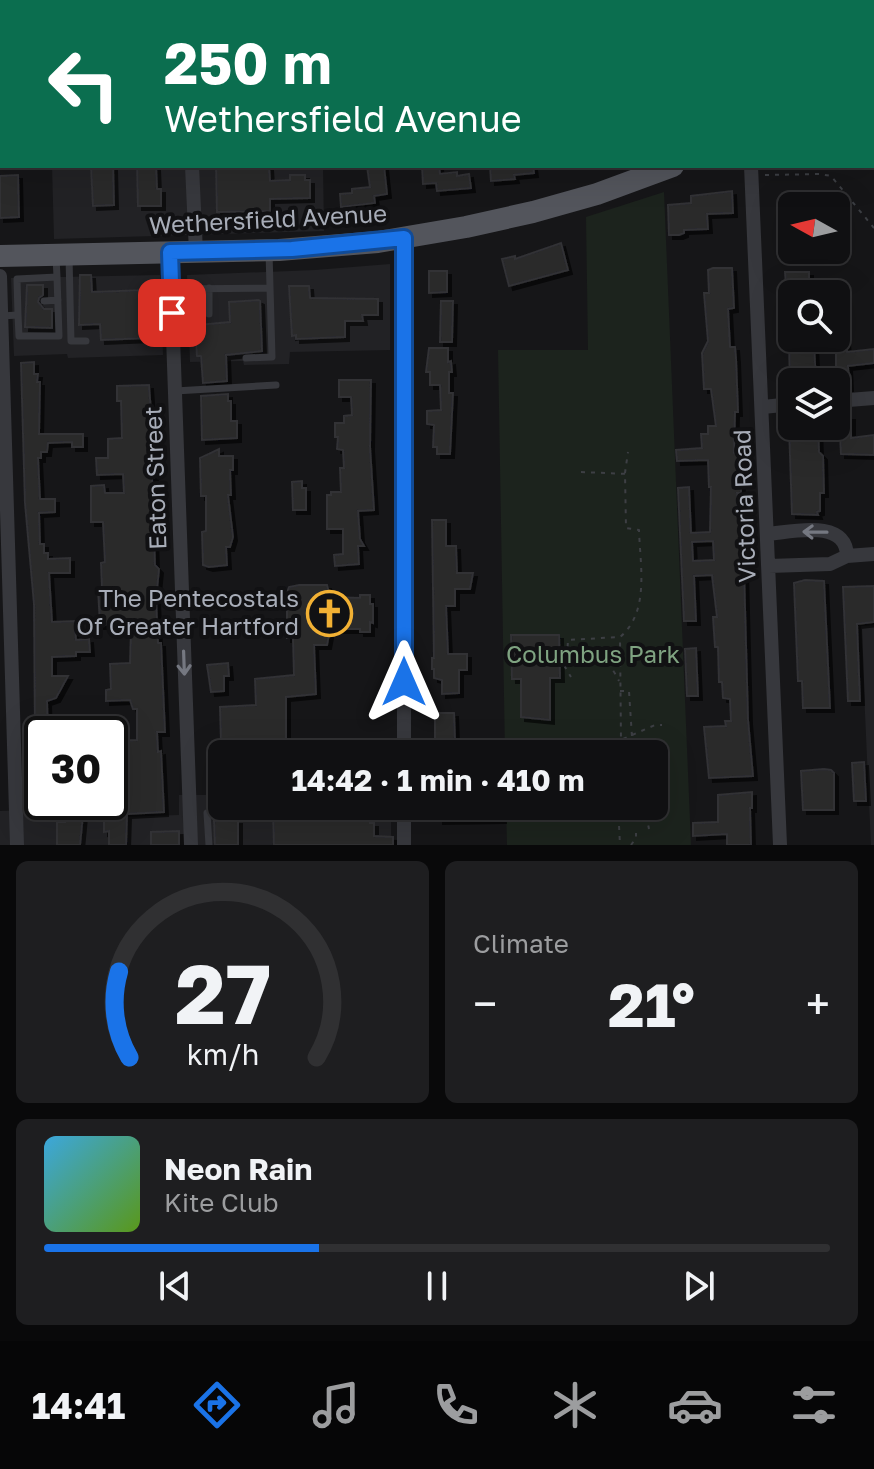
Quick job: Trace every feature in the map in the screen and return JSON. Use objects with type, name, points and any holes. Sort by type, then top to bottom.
[{"type":"main road","name":"Wethersfield Avenue","points":[[13,266],[170,252],[334,246],[404,238],[485,224],[549,208],[668,168]]},
{"type":"street","points":[[192,168],[196,252]]},
{"type":"street","name":"Victoria Road","points":[[757,170],[767,534],[780,845]]},
{"type":"street","points":[[404,238],[404,740]]},
{"type":"street","name":"Eaton Street","points":[[170,252],[191,845]]},
{"type":"street","points":[[0,276],[17,845]]},
{"type":"street","points":[[850,400],[874,398]]},
{"type":"street","points":[[763,407],[778,405]]},
{"type":"street","points":[[767,534],[819,530],[838,534],[846,544],[847,556]]},
{"type":"street","points":[[769,566],[830,564],[847,556],[874,554]]},
{"type":"street","points":[[404,820],[404,845]]},
{"type":"lane","points":[[246,358],[272,357],[269,250]]},
{"type":"lane","points":[[13,266],[19,336],[59,336],[61,262]]},
{"type":"lane","points":[[61,262],[71,341],[86,341]]},
{"type":"lane","points":[[209,288],[209,314]]},
{"type":"lane","points":[[171,289],[270,288]]},
{"type":"lane","points":[[44,301],[58,300]]},
{"type":"lane","points":[[18,302],[28,301]]},
{"type":"lane","points":[[1,316],[18,315]]},
{"type":"lane","points":[[175,391],[276,385]]},
{"type":"lane","points":[[207,813],[209,845]]},
{"type":"path","points":[[757,170],[831,176],[874,228]]},
{"type":"path","points":[[620,740],[620,637],[633,623],[641,592],[639,530],[626,528],[628,452]]},
{"type":"path","points":[[581,472],[627,473]]},
{"type":"path","points":[[567,657],[568,640],[620,637]]},
{"type":"path","points":[[571,677],[560,659],[583,652],[598,655],[611,665],[619,682]]},
{"type":"path","points":[[620,691],[629,691],[632,737]]},
{"type":"path","points":[[623,740],[655,725],[662,725]]},
{"type":"path","points":[[619,820],[620,845]]},
{"type":"path","points":[[647,820],[649,829]]},
{"type":"path","points":[[631,845],[636,833]]},
{"type":"shaded area","points":[[52,168],[323,168],[324,231],[54,239]]},
{"type":"shaded area","points":[[390,264],[390,350],[290,352],[289,364],[190,362],[187,275]]},
{"type":"shaded area","points":[[160,275],[163,355],[14,356],[11,278]]},
{"type":"shaded area","points":[[874,625],[874,845],[871,845],[861,626]]},
{"type":"shaded area","points":[[179,795],[208,795],[208,820],[391,820],[391,845],[0,845],[0,811],[24,810],[24,820],[128,820],[128,817],[179,815]]},
{"type":"green space","name":"Columbus Park","points":[[664,192],[691,845],[507,845],[506,820],[668,820],[668,740],[505,740],[498,350],[588,350],[586,217]]},
{"type":"building","points":[[91,168],[113,168],[114,205],[93,206]]},
{"type":"building","points":[[137,168],[156,168],[161,206],[138,206]]},
{"type":"building","points":[[216,168],[269,168],[270,181],[290,180],[290,175],[305,175],[305,180],[310,180],[310,198],[270,199],[270,211],[217,212]]},
{"type":"building","points":[[367,168],[384,168],[387,194],[374,196],[375,203],[341,207],[340,194],[370,187]]},
{"type":"building","points":[[422,168],[439,168],[440,174],[469,174],[471,188],[437,191],[436,183],[423,184]]},
{"type":"building","points":[[490,168],[533,168],[534,173],[514,175],[515,179],[491,181]]},
{"type":"building","points":[[18,175],[19,217],[0,218],[0,176]]},
{"type":"building","points":[[732,191],[733,213],[707,214],[708,229],[684,230],[679,235],[669,235],[668,205],[691,203],[691,196]]},
{"type":"building","points":[[561,243],[568,270],[509,286],[502,259],[515,256],[515,259]]},
{"type":"building","points":[[732,268],[734,308],[728,309],[730,347],[735,347],[736,359],[738,412],[735,412],[734,453],[740,454],[741,493],[737,493],[743,533],[748,720],[753,776],[709,778],[704,727],[726,726],[725,721],[731,721],[730,699],[723,698],[722,682],[719,682],[712,575],[694,576],[696,621],[684,621],[678,488],[689,487],[691,533],[710,532],[711,487],[708,460],[677,461],[676,450],[702,448],[701,434],[708,434],[708,426],[716,426],[711,389],[704,389],[702,353],[708,341],[704,293],[709,293],[708,270]],"holes":[[[713,541],[714,560],[693,561],[692,542]]]},
{"type":"building","points":[[429,271],[447,271],[447,292],[429,293]]},
{"type":"building","points":[[785,272],[809,272],[809,280],[786,280]]},
{"type":"building","points":[[80,275],[91,275],[92,292],[146,290],[148,338],[101,340],[100,324],[79,325]]},
{"type":"building","points":[[27,285],[43,285],[43,295],[38,302],[44,309],[52,309],[52,328],[25,327]]},
{"type":"building","points":[[289,286],[309,286],[310,298],[378,299],[378,315],[362,315],[363,321],[345,321],[345,337],[296,339],[296,335],[292,336]]},
{"type":"building","points":[[258,300],[262,351],[226,355],[227,381],[203,383],[201,356],[197,356],[196,339],[188,339],[188,326],[230,322],[229,302]]},
{"type":"building","points":[[441,301],[453,301],[452,342],[440,342]]},
{"type":"building","points":[[429,348],[448,348],[448,362],[451,361],[450,454],[437,454],[437,447],[433,447],[434,425],[427,424],[427,411],[441,410],[440,385],[430,385],[430,372],[426,372]]},
{"type":"building","points":[[874,349],[874,363],[836,368],[836,352]]},
{"type":"building","points":[[789,352],[814,352],[815,368],[790,368]]},
{"type":"building","points":[[34,362],[34,374],[38,374],[39,434],[83,434],[83,447],[72,447],[72,442],[48,443],[47,452],[41,452],[41,458],[38,458],[40,499],[55,499],[55,512],[39,513],[40,544],[44,544],[48,559],[70,558],[70,573],[49,573],[52,622],[75,621],[76,640],[89,639],[90,652],[52,657],[52,676],[68,676],[56,698],[47,701],[47,716],[35,716],[34,604],[25,503],[21,363]]},
{"type":"building","points":[[339,380],[371,380],[370,447],[374,510],[358,511],[360,539],[364,546],[358,546],[359,564],[335,566],[334,555],[343,554],[343,529],[327,529],[327,495],[341,492],[340,468],[344,468],[343,450],[337,449],[335,423],[344,423],[344,416],[352,415],[351,397],[339,397]]},
{"type":"building","points":[[149,385],[154,453],[155,565],[159,569],[156,599],[158,643],[161,643],[165,732],[157,732],[164,812],[128,814],[128,740],[137,740],[137,709],[133,709],[130,700],[106,701],[106,690],[111,689],[110,664],[130,663],[131,631],[126,630],[126,624],[100,625],[98,588],[102,588],[101,563],[105,562],[103,522],[91,522],[91,486],[104,485],[105,493],[124,493],[123,474],[97,475],[96,458],[108,458],[108,439],[122,438],[121,401],[117,401],[117,386]]},
{"type":"building","points":[[228,394],[231,421],[237,421],[237,438],[202,440],[201,396]]},
{"type":"building","points":[[851,416],[851,438],[874,435],[874,455],[841,454],[840,440],[850,440]]},
{"type":"building","points":[[789,440],[819,440],[819,452],[823,456],[824,493],[820,493],[820,511],[818,515],[792,514]]},
{"type":"building","points":[[219,449],[219,456],[233,456],[231,495],[228,495],[233,537],[230,547],[226,547],[227,565],[209,567],[203,565],[202,532],[206,531],[206,496],[201,496],[200,458]]},
{"type":"building","points":[[302,481],[302,488],[306,488],[306,510],[293,510],[292,482]]},
{"type":"building","points":[[432,520],[446,520],[446,546],[456,546],[457,573],[473,573],[470,589],[455,589],[455,606],[446,606],[448,654],[467,654],[467,670],[459,670],[459,693],[442,694],[442,680],[434,678],[432,669]]},
{"type":"building","points":[[824,581],[830,708],[803,708],[802,681],[798,681],[794,583]]},
{"type":"building","points":[[327,585],[330,597],[360,598],[360,595],[370,595],[373,623],[370,622],[370,632],[330,629],[327,645],[314,645],[316,694],[286,697],[286,740],[221,740],[220,707],[256,705],[255,679],[294,675],[293,638],[287,638],[289,587]]},
{"type":"building","points":[[874,586],[874,622],[857,624],[860,701],[848,701],[843,587]]},
{"type":"building","points":[[511,635],[559,635],[560,678],[550,678],[550,720],[521,717],[521,679],[512,679]]},
{"type":"building","points":[[696,648],[698,696],[687,696],[685,649]]},
{"type":"building","points":[[228,663],[229,676],[224,676],[224,691],[211,692],[207,665]]},
{"type":"building","points":[[435,713],[454,713],[455,739],[435,740]]},
{"type":"building","points":[[864,762],[866,801],[854,801],[852,763]]},
{"type":"building","points":[[824,769],[834,773],[834,810],[803,810],[801,771]]},
{"type":"building","points":[[752,792],[751,845],[727,845],[727,834],[693,836],[693,823],[718,822],[718,795]]},
{"type":"building","points":[[82,820],[80,845],[57,845],[57,822]]},
{"type":"building","points":[[104,820],[127,820],[126,845],[109,845],[109,831],[104,832]]},
{"type":"building","points":[[238,820],[238,845],[215,845],[214,821]]},
{"type":"building","points":[[273,820],[370,820],[374,823],[374,836],[393,837],[393,845],[274,845]]},
{"type":"building","points":[[179,831],[179,845],[151,845],[151,832]]},
{"type":"place","name":"The Pentecostals Of Greater Hartford","points":[[330,613]]},
{"type":"route","points":[[172,313],[170,252],[292,249],[404,238],[404,682]]}]
